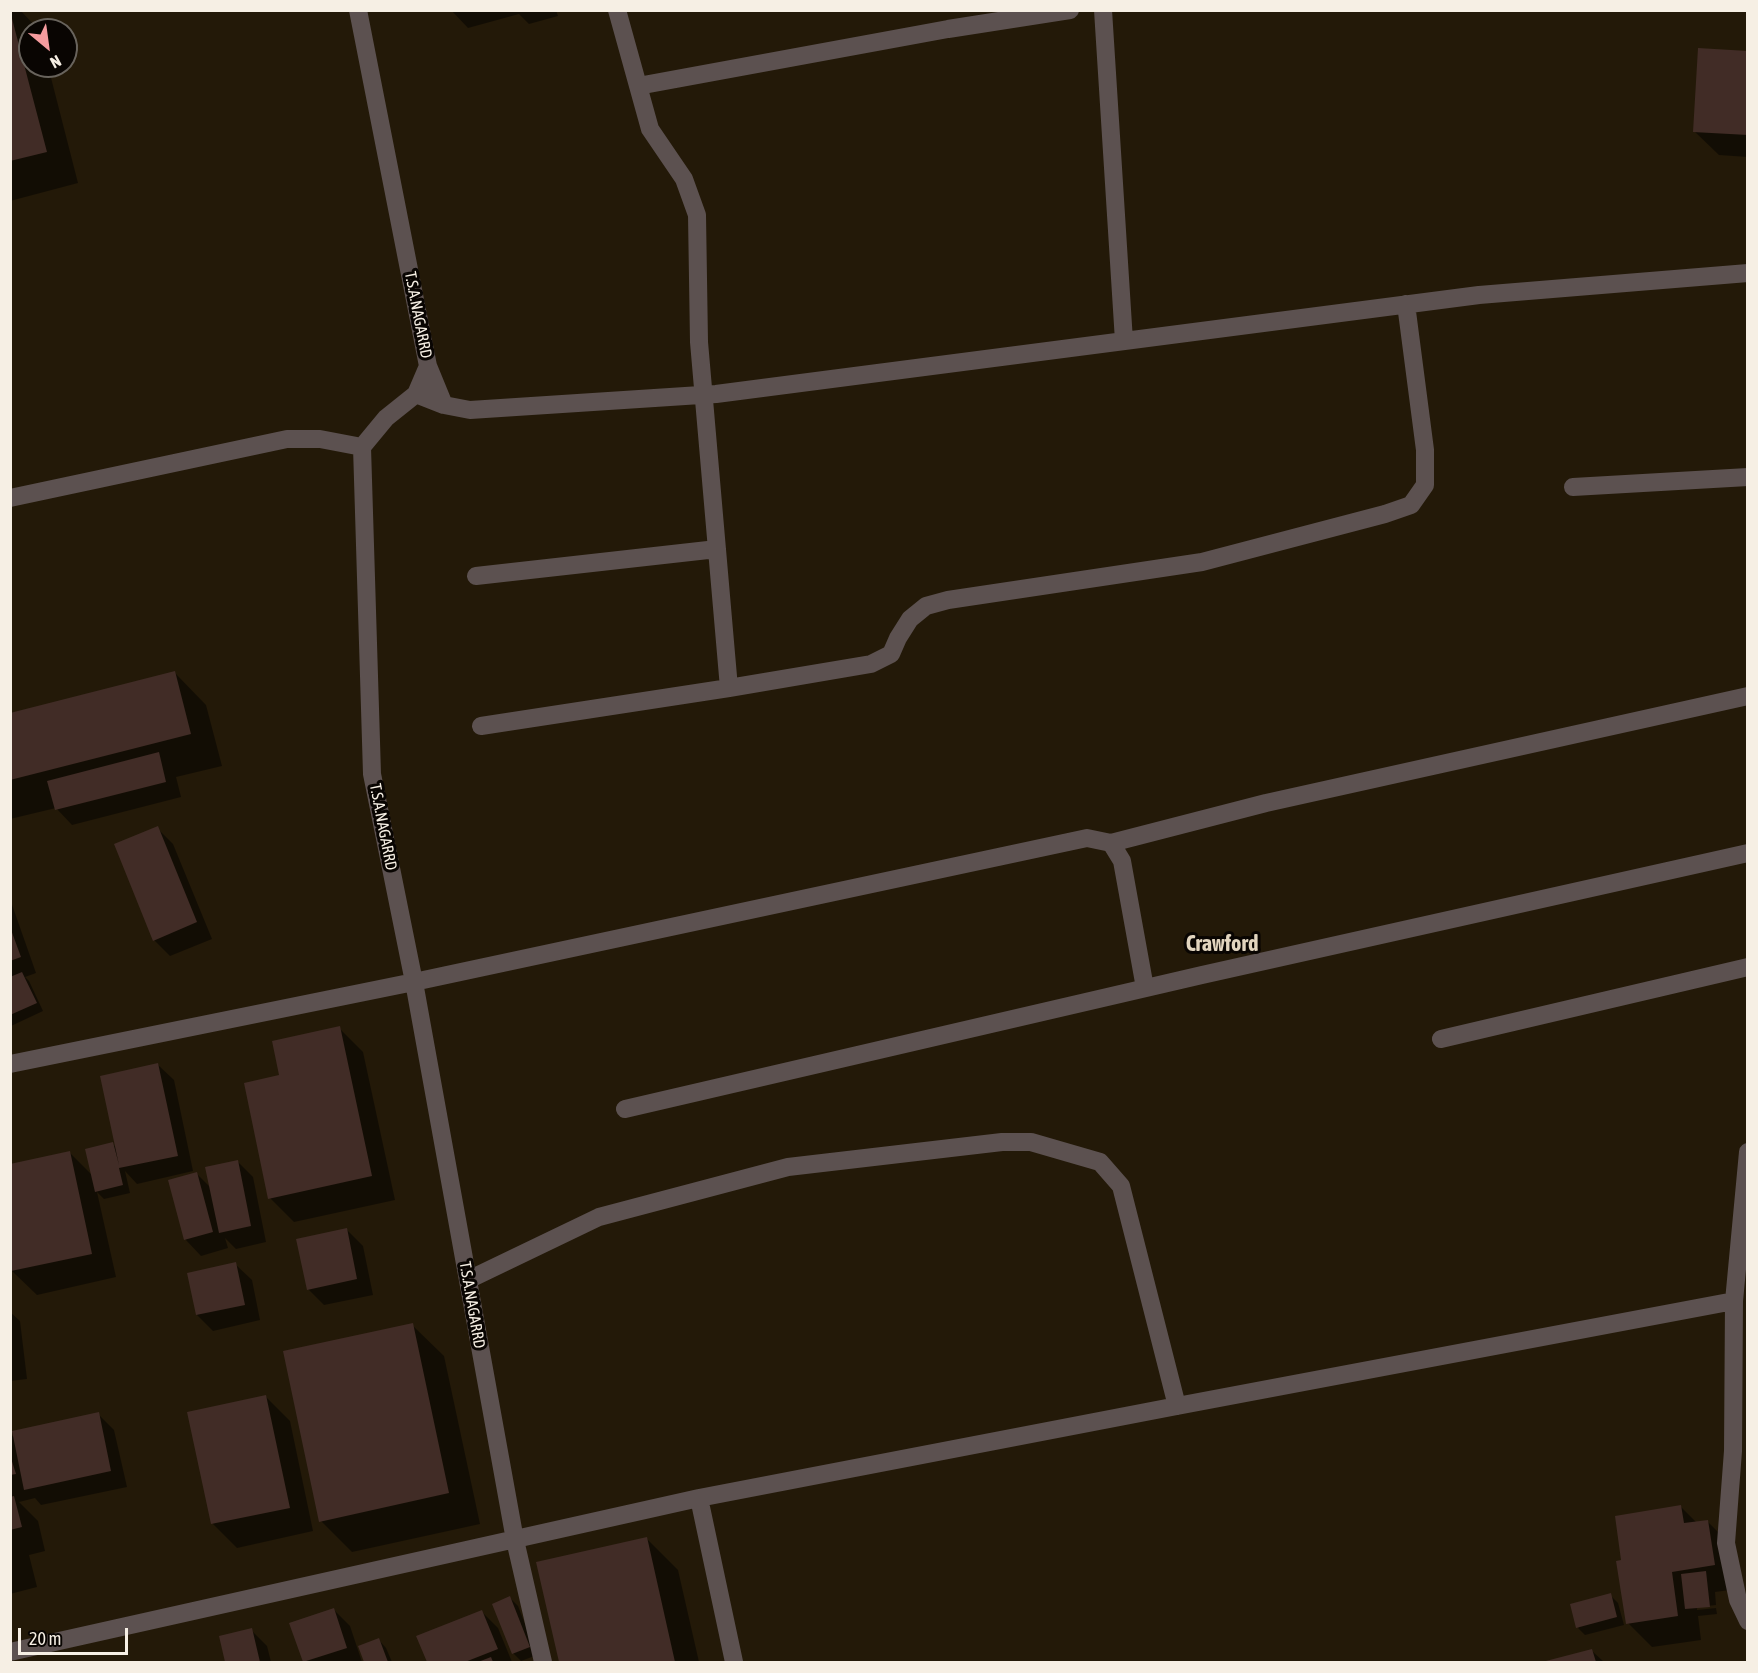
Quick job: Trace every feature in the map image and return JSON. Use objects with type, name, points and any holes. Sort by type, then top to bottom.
[{"type":"street","name":"T.S.A.NAGARRD","points":[[358,10],[428,366],[416,394],[386,418],[362,447],[372,774],[414,982],[515,1540],[543,1662]]},
{"type":"street","points":[[617,10],[650,129],[684,179],[697,215],[699,342],[729,688]]},
{"type":"street","points":[[638,86],[948,29],[1070,10]]},
{"type":"street","points":[[1103,10],[1124,341]]},
{"type":"street","points":[[416,394],[444,405],[470,410],[716,394],[1479,295],[1748,273]]},
{"type":"street","points":[[481,726],[871,664],[891,654],[910,619],[926,606],[948,600],[1202,562],[1412,505],[1425,485],[1425,450],[1406,304]]},
{"type":"street","points":[[428,366],[444,405]]},
{"type":"street","points":[[10,498],[287,439],[320,439],[362,447]]},
{"type":"street","points":[[1573,487],[1748,477]]},
{"type":"street","points":[[476,576],[717,549]]},
{"type":"street","points":[[10,1064],[414,982],[1087,838],[1111,843],[1266,803],[1748,696]]},
{"type":"street","points":[[1111,843],[1122,861],[1145,988]]},
{"type":"street","points":[[625,1109],[1145,988],[1748,853]]},
{"type":"street","points":[[1441,1039],[1748,967]]},
{"type":"street","points":[[468,1280],[599,1217],[788,1167],[1002,1142],[1031,1142],[1100,1162],[1121,1186],[1177,1406]]},
{"type":"street","points":[[1748,1152],[1734,1301],[1733,1451],[1726,1543],[1738,1600],[1748,1621]]},
{"type":"street","points":[[10,1652],[699,1498],[1734,1301]]},
{"type":"street","points":[[699,1498],[734,1662]]},
{"type":"building","points":[[10,11],[18,41],[18,78],[28,78],[47,152],[10,161]]},
{"type":"building","points":[[1698,48],[1748,51],[1748,135],[1693,132]]},
{"type":"building","points":[[175,671],[191,734],[10,780],[10,713]]},
{"type":"building","points":[[159,752],[166,782],[55,810],[47,781]]},
{"type":"building","points":[[158,826],[197,922],[153,941],[114,844]]},
{"type":"building","points":[[10,927],[21,957],[10,961]]},
{"type":"building","points":[[22,972],[37,1003],[10,1015],[10,977]]},
{"type":"building","points":[[340,1026],[372,1176],[268,1199],[244,1083],[279,1075],[272,1041]]},
{"type":"building","points":[[158,1063],[178,1156],[119,1168],[123,1185],[95,1192],[85,1149],[113,1142],[119,1165],[100,1076]]},
{"type":"building","points":[[70,1151],[92,1254],[11,1271],[10,1164]]},
{"type":"building","points":[[238,1160],[251,1226],[219,1233],[205,1167]]},
{"type":"building","points":[[197,1172],[213,1232],[184,1240],[168,1180]]},
{"type":"building","points":[[347,1228],[357,1279],[307,1290],[296,1239]]},
{"type":"building","points":[[236,1262],[245,1305],[196,1315],[187,1273]]},
{"type":"building","points":[[413,1323],[449,1493],[319,1522],[283,1351]]},
{"type":"building","points":[[266,1395],[290,1508],[211,1524],[187,1412]]},
{"type":"building","points":[[99,1412],[111,1471],[24,1490],[12,1431]]},
{"type":"building","points":[[10,1455],[16,1474],[10,1475]]},
{"type":"building","points":[[14,1496],[22,1527],[10,1530],[10,1497]]},
{"type":"building","points":[[1681,1505],[1684,1523],[1708,1520],[1715,1565],[1672,1572],[1678,1616],[1626,1624],[1616,1561],[1621,1560],[1615,1516]]},
{"type":"building","points":[[647,1537],[675,1662],[559,1662],[536,1562]]},
{"type":"building","points":[[1706,1571],[1710,1607],[1685,1609],[1681,1574]]},
{"type":"building","points":[[1611,1593],[1617,1617],[1576,1628],[1570,1604]]},
{"type":"building","points":[[510,1596],[530,1647],[512,1654],[492,1604]]},
{"type":"building","points":[[334,1608],[347,1648],[303,1662],[289,1623]]},
{"type":"building","points":[[482,1610],[498,1649],[465,1662],[427,1662],[416,1636]]},
{"type":"building","points":[[252,1628],[260,1662],[225,1662],[219,1636]]},
{"type":"building","points":[[379,1638],[388,1662],[364,1662],[358,1646]]},
{"type":"building","points":[[1592,1649],[1596,1662],[1542,1662]]},
{"type":"building","points":[[491,1657],[493,1662],[478,1662]]},
{"type":"district","name":"Crawford","points":[[1222,944]]}]
